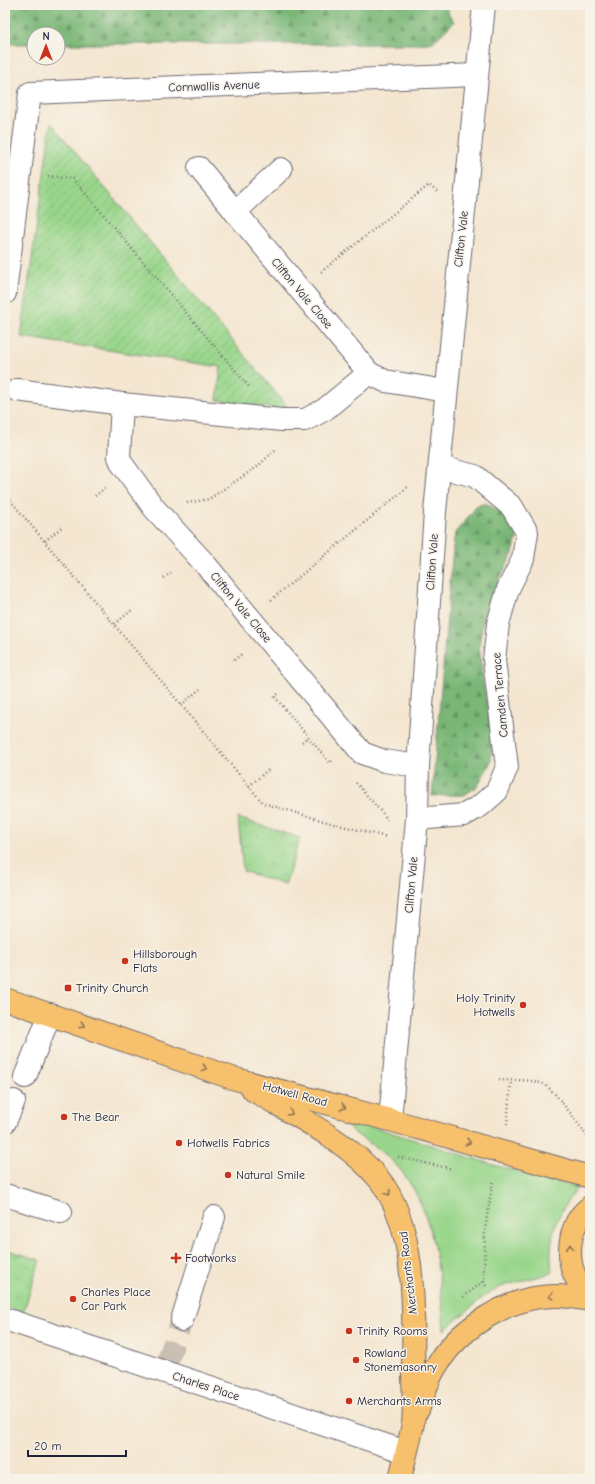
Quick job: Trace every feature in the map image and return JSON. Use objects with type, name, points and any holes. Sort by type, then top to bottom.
[{"type":"main road","name":"Hotwell Road","points":[[5,999],[232,1078],[390,1120],[590,1177]]},
{"type":"main road","name":"Merchants Road","points":[[232,1078],[346,1149],[364,1162],[390,1194],[401,1221],[409,1266],[414,1324],[413,1422],[400,1479]]},
{"type":"main road","points":[[590,1207],[577,1221],[570,1238],[570,1258],[579,1282],[590,1294]]},
{"type":"main road","points":[[413,1422],[434,1370],[453,1344],[473,1327],[509,1305],[532,1298],[556,1296],[590,1300]]},
{"type":"street","name":"Clifton Vale","points":[[390,1120],[416,819],[418,766],[435,512],[476,75],[484,5]]},
{"type":"street","name":"Cornwallis Avenue","points":[[15,162],[30,93],[476,75]]},
{"type":"street","points":[[5,293],[15,162]]},
{"type":"street","name":"Clifton Vale Close","points":[[199,168],[369,373],[385,381],[446,390]]},
{"type":"street","points":[[235,212],[281,169]]},
{"type":"street","points":[[17,390],[122,404],[282,420],[305,420],[324,410],[369,373]]},
{"type":"street","name":"Clifton Vale Close","points":[[122,404],[119,457],[122,464],[154,508],[205,564],[362,753],[384,761],[418,766]]},
{"type":"street","name":"Camden Terrace","points":[[416,819],[464,815],[497,791],[507,767],[494,660],[498,624],[508,589],[523,559],[527,532],[512,507],[475,476],[440,467]]},
{"type":"street","points":[[25,1077],[50,1014]]},
{"type":"street","points":[[5,1122],[14,1101]]},
{"type":"street","points":[[5,1195],[61,1212]]},
{"type":"street","points":[[182,1320],[214,1217]]},
{"type":"street","name":"Charles Place","points":[[5,1319],[63,1332],[406,1452]]},
{"type":"path","points":[[15,162],[73,179],[251,389],[246,416]]},
{"type":"path","points":[[318,274],[429,185]]},
{"type":"path","points":[[154,508],[209,500],[257,467]]},
{"type":"path","points":[[268,603],[408,485]]},
{"type":"path","points":[[95,496],[106,487]]},
{"type":"path","points":[[5,494],[263,803],[334,824],[414,843]]},
{"type":"path","points":[[45,541],[63,526]]},
{"type":"path","points":[[164,578],[175,570]]},
{"type":"path","points":[[115,624],[133,609]]},
{"type":"path","points":[[234,660],[244,652]]},
{"type":"path","points":[[182,705],[200,689]]},
{"type":"path","points":[[276,696],[275,697],[308,737],[335,766]]},
{"type":"path","points":[[302,742],[308,737]]},
{"type":"path","points":[[249,786],[268,770]]},
{"type":"path","points":[[350,778],[361,787],[385,816],[387,824]]},
{"type":"path","points":[[387,830],[387,837]]},
{"type":"path","points":[[499,1080],[535,1082],[545,1085],[564,1105],[590,1140]]},
{"type":"path","points":[[493,1179],[485,1230],[484,1281],[494,1313]]},
{"type":"green space","points":[[5,5],[447,5],[447,11],[454,22],[433,42],[421,44],[66,44],[66,26],[26,26],[26,44],[5,44]]},
{"type":"green space","points":[[51,123],[291,411],[217,400],[221,367],[21,337]]},
{"type":"green space","points":[[485,503],[511,518],[518,534],[513,553],[485,608],[479,646],[483,682],[493,738],[491,761],[478,786],[464,795],[432,796],[455,533],[477,506]]},
{"type":"green space","points":[[238,818],[300,838],[285,885],[243,871]]},
{"type":"green space","points":[[345,1118],[494,1165],[578,1187],[564,1208],[555,1227],[551,1248],[552,1273],[503,1286],[486,1295],[444,1330],[440,1283],[432,1236],[425,1213],[415,1192],[402,1172],[386,1155],[348,1127],[343,1122]]},
{"type":"green space","points":[[5,1249],[40,1260],[23,1313],[5,1307]]},
{"type":"tunnel","points":[[167,1363],[182,1320]]},
{"type":"place","name":"Hillsborough Flats","points":[[125,961]]},
{"type":"place","name":"Trinity Church","points":[[68,988]]},
{"type":"place","name":"Holy Trinity Hotwells","points":[[523,1005]]},
{"type":"place","name":"The Bear","points":[[64,1117]]},
{"type":"place","name":"Hotwells Fabrics","points":[[179,1143]]},
{"type":"place","name":"Natural Smile","points":[[228,1175]]},
{"type":"place","name":"Footworks","points":[[176,1258]]},
{"type":"place","name":"Charles Place Car Park","points":[[73,1299]]},
{"type":"place","name":"Trinity Rooms","points":[[349,1331]]},
{"type":"place","name":"Rowland Stonemasonry","points":[[356,1360]]},
{"type":"place","name":"Merchants Arms","points":[[349,1401]]}]
